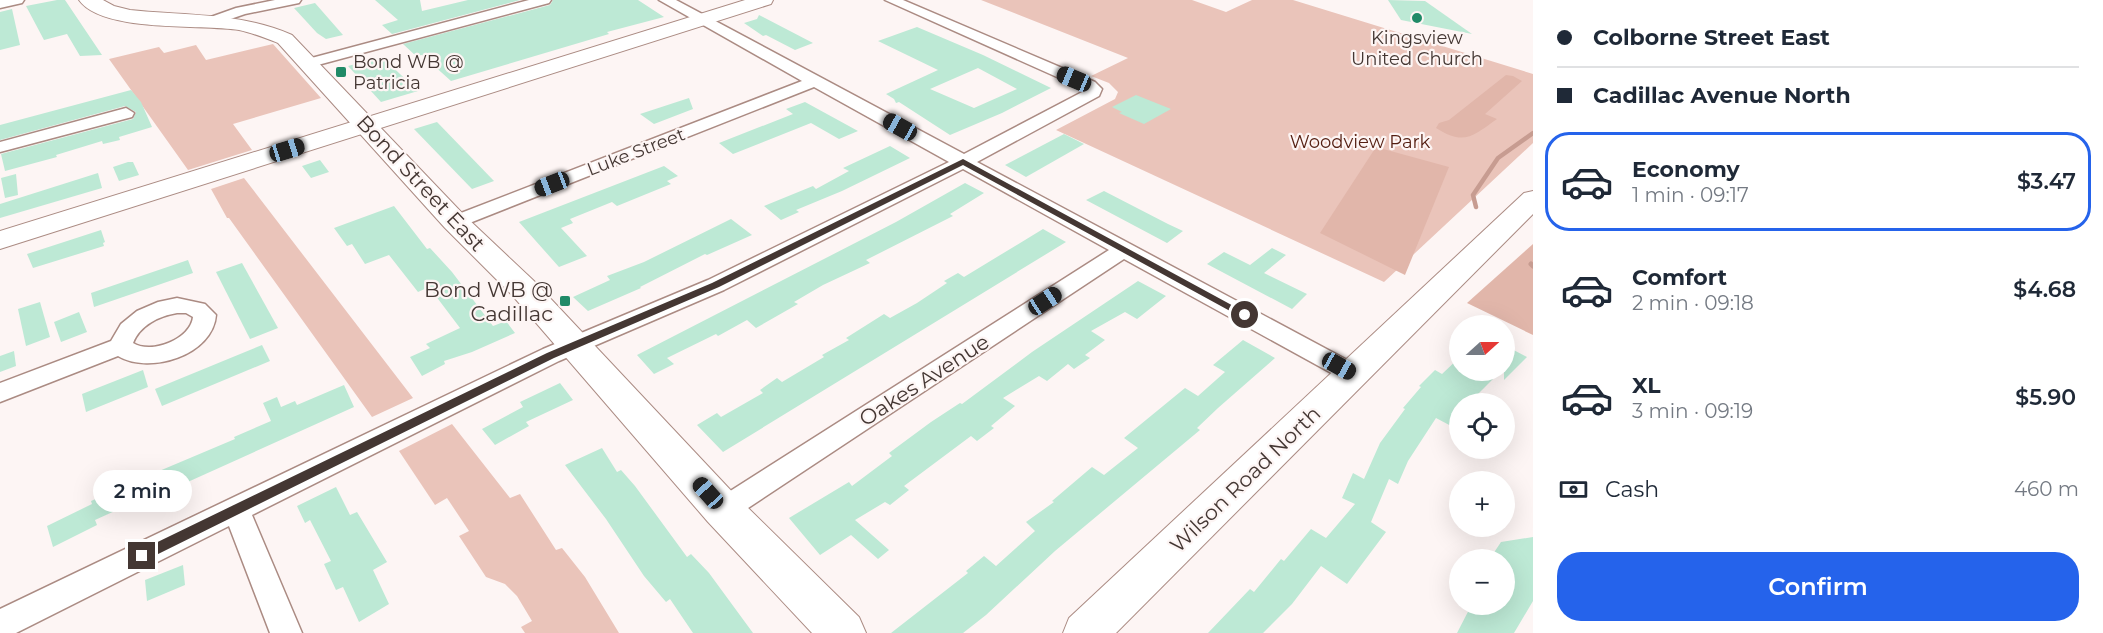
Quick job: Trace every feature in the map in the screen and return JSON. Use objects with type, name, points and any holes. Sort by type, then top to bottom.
[{"type":"main road","name":"Bond Street East","points":[[89,0],[96,6],[119,14],[253,26],[285,39],[455,222],[523,288],[723,510],[843,633]]},
{"type":"street","points":[[0,3],[17,0]]},
{"type":"street","points":[[213,21],[256,4],[294,0]]},
{"type":"street","points":[[309,63],[544,0]]},
{"type":"street","points":[[666,0],[1353,374]]},
{"type":"street","points":[[0,240],[764,0]]},
{"type":"street","points":[[0,625],[551,355],[716,285],[963,162],[1093,93],[1094,89],[1089,85],[892,0]]},
{"type":"street","name":"Luke Street","points":[[455,222],[816,81]]},
{"type":"street","points":[[0,147],[126,113]]},
{"type":"street","name":"Wilson Road North","points":[[1085,633],[1533,199]]},
{"type":"street","name":"Oakes Avenue","points":[[723,510],[1125,249]]},
{"type":"street","points":[[0,393],[121,346]]},
{"type":"street","points":[[236,509],[286,633]]},
{"type":"green space","name":"Woodview Park","points":[[981,0],[1192,0],[1226,12],[1252,0],[1293,0],[1533,74],[1533,143],[1384,282],[1056,130],[1115,99],[1118,92],[1109,83],[1091,76],[1128,58]]},
{"type":"green space","points":[[273,44],[321,98],[233,124],[252,150],[188,170],[109,59],[159,47],[164,53],[196,45],[206,60]]},
{"type":"green space","points":[[244,178],[413,398],[372,417],[227,218],[211,189]]},
{"type":"green space","points":[[452,424],[510,498],[520,494],[556,550],[562,548],[585,577],[619,633],[525,633],[521,627],[532,621],[517,596],[505,584],[486,577],[459,536],[469,531],[447,498],[435,505],[399,451]]},
{"type":"shaded area","points":[[1506,75],[1522,81],[1485,114],[1497,119],[1468,137],[1454,137],[1436,128],[1439,123],[1449,120]]},
{"type":"shaded area","points":[[1376,147],[1449,167],[1405,275],[1320,233]]},
{"type":"shaded area","points":[[1533,244],[1533,335],[1515,326],[1515,315],[1492,315],[1467,303]]},
{"type":"building","points":[[65,0],[102,55],[80,56],[67,34],[44,40],[26,6]]},
{"type":"building","points":[[375,0],[420,0],[422,11],[468,0],[520,0],[392,34],[382,25],[398,20]]},
{"type":"building","points":[[553,0],[638,0],[664,17],[607,32],[609,34],[451,81],[422,55],[416,56],[403,44],[550,5]]},
{"type":"building","name":"Kingsview United Church","points":[[1388,0],[1425,1],[1472,34],[1401,20]]},
{"type":"building","points":[[315,3],[343,35],[326,39],[317,33],[294,8]]},
{"type":"building","points":[[12,9],[20,45],[0,50],[0,12]]},
{"type":"building","points":[[759,15],[813,43],[795,50],[766,35],[763,36],[744,23],[757,19]]},
{"type":"building","points":[[917,27],[983,55],[1051,88],[1002,113],[950,135],[899,102],[896,103],[886,94],[938,70],[878,41]],"holes":[[[978,68],[1017,89],[974,108],[930,89]]]},
{"type":"building","points":[[382,57],[418,91],[381,102],[348,66]]},
{"type":"building","points":[[131,90],[141,102],[152,127],[119,137],[120,140],[103,144],[102,141],[56,155],[57,157],[5,171],[1,154],[133,119],[136,112],[125,106],[0,140],[0,125]]},
{"type":"building","points":[[1136,95],[1171,109],[1144,124],[1119,113],[1122,112],[1112,107]]},
{"type":"building","points":[[689,98],[693,109],[654,124],[640,114]]},
{"type":"building","points":[[805,102],[858,131],[839,139],[811,123],[733,154],[719,143],[793,114],[786,109]]},
{"type":"building","points":[[437,122],[494,181],[472,189],[414,129]]},
{"type":"building","points":[[1064,134],[1084,144],[1026,177],[1005,165]]},
{"type":"building","points":[[890,146],[910,158],[842,191],[796,210],[799,212],[781,220],[764,206],[813,186],[816,189],[849,171],[843,168]]},
{"type":"building","points":[[320,160],[329,172],[311,178],[302,166]]},
{"type":"building","points":[[133,162],[139,175],[119,181],[113,167]]},
{"type":"building","points":[[664,166],[678,176],[667,181],[671,184],[617,206],[612,202],[570,219],[573,223],[561,228],[587,256],[559,267],[519,222]]},
{"type":"building","points":[[98,173],[102,188],[0,218],[0,204]]},
{"type":"building","points":[[16,174],[18,195],[5,198],[1,178]]},
{"type":"building","points":[[965,183],[984,193],[950,214],[953,216],[866,260],[870,263],[823,285],[794,302],[798,304],[756,328],[747,320],[718,336],[716,334],[667,358],[674,364],[654,374],[637,355],[896,222]]},
{"type":"building","points":[[1104,191],[1183,231],[1167,243],[1086,200]]},
{"type":"building","points":[[394,206],[427,249],[430,248],[452,272],[493,326],[506,321],[515,333],[472,352],[444,361],[445,364],[422,376],[410,357],[430,348],[426,344],[460,328],[429,287],[418,292],[389,255],[365,264],[352,244],[347,246],[334,228]]},
{"type":"building","points":[[731,219],[752,235],[705,254],[641,288],[588,311],[573,297],[610,280],[607,276],[644,262]]},
{"type":"building","points":[[1043,229],[1066,242],[723,452],[697,425],[717,413],[721,417],[763,393],[760,390],[777,378],[782,382],[824,357],[822,355],[849,340],[846,338],[884,314],[890,318],[947,283],[944,281],[958,273],[964,277]]},
{"type":"building","points":[[101,230],[104,246],[33,268],[27,254]]},
{"type":"building","points":[[1272,248],[1286,255],[1264,273],[1307,294],[1292,309],[1207,264],[1224,252],[1250,265]]},
{"type":"building","points":[[188,260],[193,273],[94,307],[91,293]]},
{"type":"building","points":[[242,263],[278,328],[250,339],[216,272]]},
{"type":"building","points":[[1138,281],[1166,296],[1137,319],[1125,312],[1091,331],[1105,340],[1085,355],[1090,358],[1074,369],[1068,364],[1047,381],[1039,376],[1003,398],[1015,406],[991,426],[994,428],[977,441],[971,436],[904,486],[909,490],[890,505],[885,502],[855,520],[889,550],[878,559],[851,535],[820,555],[789,518],[849,482],[852,486],[892,456],[889,453],[931,422],[960,403],[962,404],[1032,352]]},
{"type":"building","points":[[40,302],[50,337],[26,346],[18,309]]},
{"type":"building","points":[[79,312],[87,332],[61,342],[54,322]]},
{"type":"building","points":[[1243,340],[1275,358],[1197,428],[1200,430],[1055,551],[986,615],[963,633],[891,633],[968,573],[966,571],[984,556],[996,566],[1035,531],[1026,522],[1054,502],[1052,501],[1092,467],[1104,475],[1138,448],[1124,438],[1185,388],[1198,396],[1225,372],[1213,365]]},
{"type":"building","points":[[262,345],[270,361],[162,406],[155,389]]},
{"type":"building","points":[[14,351],[16,366],[0,372],[0,356]]},
{"type":"building","points":[[1515,351],[1527,357],[1515,369]]},
{"type":"building","points":[[1449,367],[1449,381],[1491,381],[1479,393],[1449,393],[1449,425],[1436,418],[1408,461],[1398,484],[1389,479],[1371,522],[1386,532],[1347,584],[1321,566],[1292,604],[1263,633],[1208,633],[1250,589],[1254,592],[1281,559],[1284,561],[1311,529],[1326,538],[1355,504],[1342,498],[1353,473],[1364,479],[1380,443],[1405,409],[1403,408],[1421,387],[1419,386],[1435,370],[1442,374]]},
{"type":"building","points":[[143,370],[148,387],[86,412],[82,394]]},
{"type":"building","points":[[560,383],[573,400],[526,422],[529,426],[495,445],[482,429],[523,407],[520,402]]},
{"type":"building","points":[[344,385],[354,407],[150,499],[145,477],[235,439],[234,437],[271,421],[263,403],[277,397],[281,407],[295,401],[297,405]]},
{"type":"building","points":[[602,448],[617,472],[621,470],[635,486],[687,557],[691,554],[709,573],[753,633],[693,633],[670,599],[666,602],[644,576],[606,519],[565,465]]},
{"type":"building","points":[[336,487],[350,515],[357,512],[387,562],[373,570],[389,604],[359,622],[343,587],[336,590],[324,564],[331,561],[310,520],[305,523],[297,506]]},
{"type":"building","points":[[112,492],[117,510],[95,520],[97,525],[53,547],[47,526]]},
{"type":"building","points":[[1533,537],[1533,601],[1514,633],[1457,633],[1466,615],[1515,615],[1515,549],[1496,549],[1501,542]]},
{"type":"building","points":[[183,565],[185,585],[147,601],[145,580]]},
{"type":"waterway","points":[[1476,207],[1473,195],[1498,158],[1533,133]]},
{"type":"place","name":"Kingsview United Church","points":[[1417,18]]},
{"type":"place","name":"Bond WB @ Patricia","points":[[341,72]]},
{"type":"place","name":"Bond WB @ Cadillac","points":[[565,301]]},
{"type":"route","points":[[142,556],[551,355],[716,285],[963,162],[1245,315]]}]
